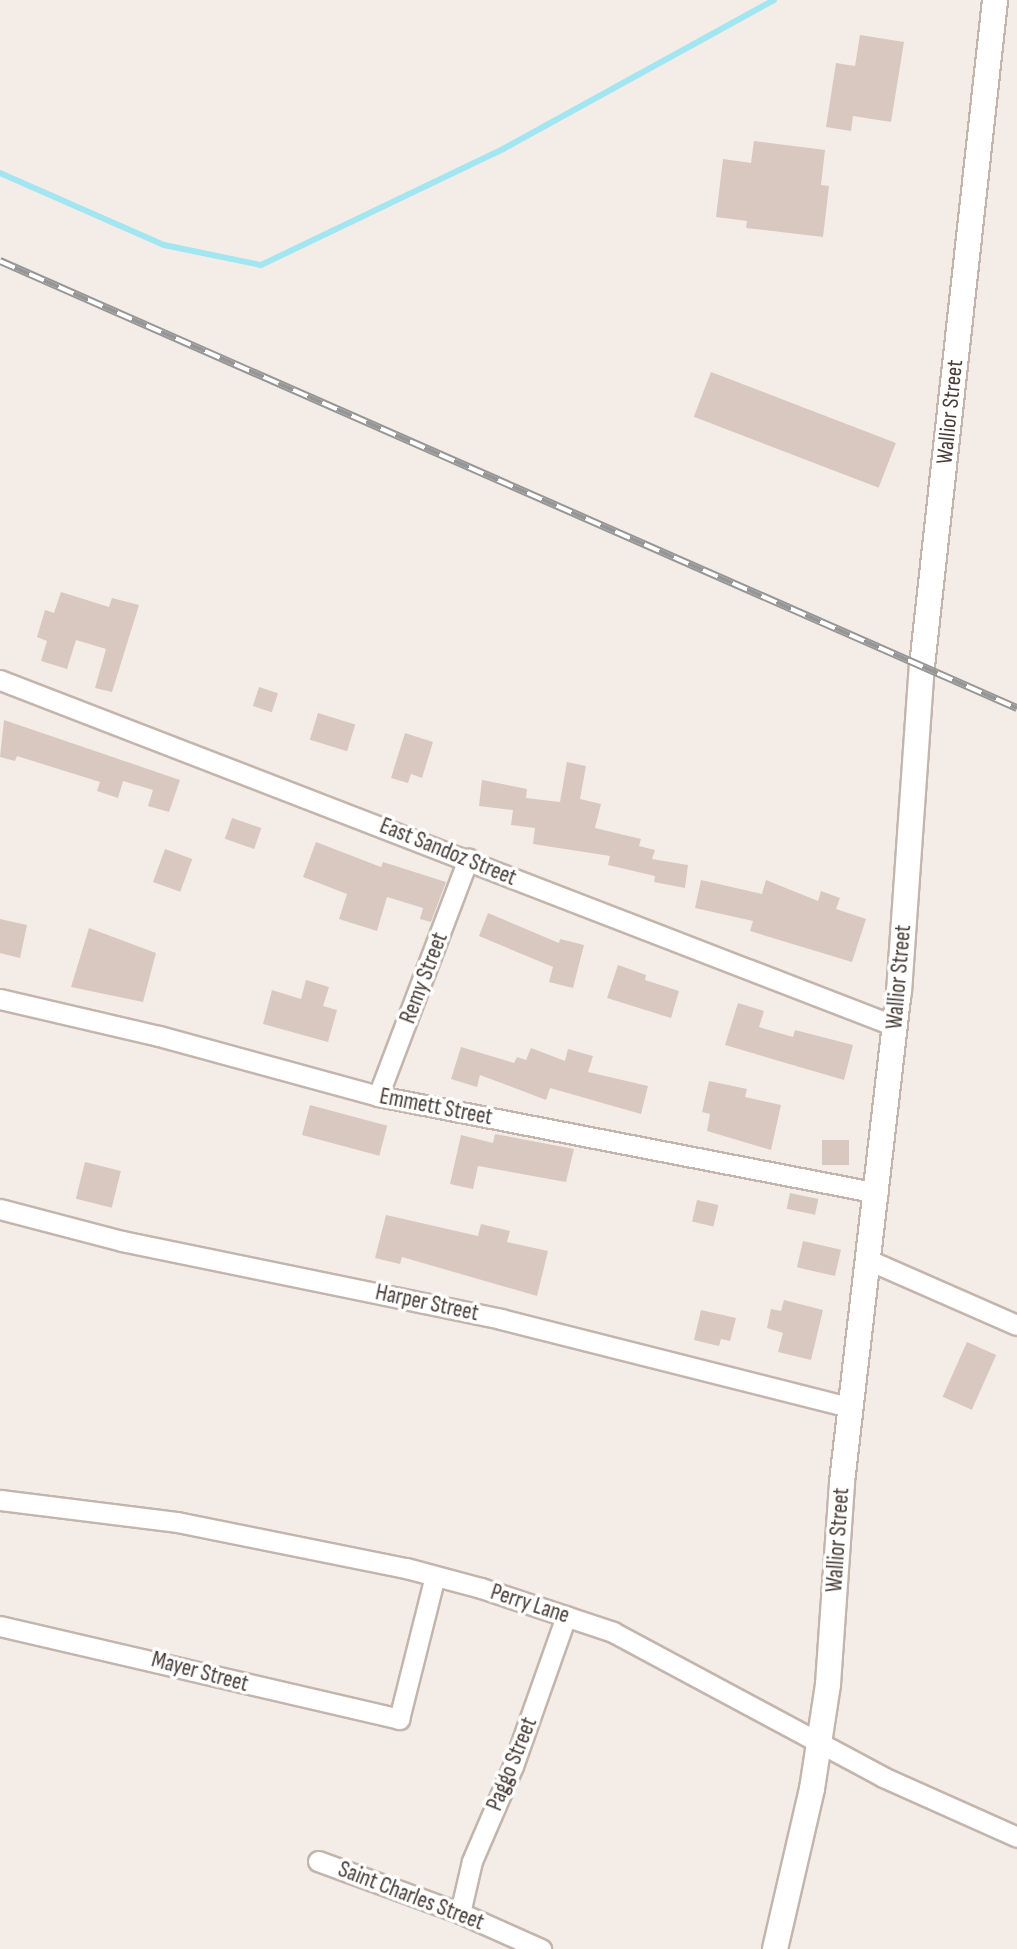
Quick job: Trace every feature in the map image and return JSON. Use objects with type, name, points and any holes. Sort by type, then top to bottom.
[{"type":"street","name":"Wallior Street","points":[[775,1949],[821,1743],[852,1408],[871,1261],[895,1026],[922,666],[995,0]]},
{"type":"street","name":"East Sandoz Street","points":[[0,680],[895,1026]]},
{"type":"street","name":"Remy Street","points":[[378,1096],[468,859]]},
{"type":"street","name":"Emmett Street","points":[[0,999],[159,1036],[378,1096],[878,1193]]},
{"type":"street","name":"Harper Street","points":[[0,1209],[122,1241],[501,1319],[852,1408]]},
{"type":"street","points":[[871,1261],[1017,1325]]},
{"type":"street","name":"Perry Lane","points":[[0,1500],[164,1520],[435,1576],[566,1616],[613,1632],[821,1743],[1017,1837]]},
{"type":"street","name":"Mayer Street","points":[[0,1626],[399,1719],[435,1576]]},
{"type":"street","name":"Paggo Street","points":[[460,1913],[472,1861],[513,1766],[566,1616]]},
{"type":"street","name":"Saint Charles Street","points":[[318,1861],[460,1913],[541,1949]]},
{"type":"building","points":[[860,35],[904,42],[891,122],[853,116],[851,131],[826,127],[836,63],[855,66]]},
{"type":"building","points":[[754,141],[825,150],[821,185],[829,186],[823,237],[746,228],[747,221],[716,217],[723,159],[751,163]]},
{"type":"building","points":[[711,372],[896,443],[879,488],[694,417]]},
{"type":"building","points":[[61,592],[109,607],[112,598],[139,605],[112,692],[95,688],[106,649],[76,640],[67,669],[41,661],[47,641],[37,637],[45,610],[54,613]]},
{"type":"building","points":[[259,687],[278,693],[272,712],[253,706]]},
{"type":"building","points":[[318,713],[355,724],[347,751],[310,740]]},
{"type":"building","points":[[4,720],[180,780],[169,812],[148,806],[153,790],[123,781],[118,798],[97,791],[100,782],[17,756],[15,761],[0,757]]},
{"type":"building","points":[[405,733],[433,742],[422,778],[411,774],[408,783],[391,778]]},
{"type":"building","points":[[567,762],[586,766],[580,799],[601,804],[595,828],[641,839],[639,846],[655,850],[652,859],[688,865],[685,888],[654,882],[655,876],[608,865],[610,856],[533,844],[535,828],[511,825],[513,810],[479,806],[482,780],[527,789],[526,798],[560,802]]},
{"type":"building","points":[[232,818],[261,828],[254,849],[225,839]]},
{"type":"building","points":[[316,842],[381,867],[383,862],[446,882],[431,922],[420,919],[423,908],[387,897],[377,931],[339,919],[347,894],[303,877]]},
{"type":"building","points":[[165,849],[192,859],[180,892],[153,882]]},
{"type":"building","points":[[701,880],[762,894],[766,880],[818,901],[821,891],[840,898],[836,909],[866,919],[852,962],[750,931],[753,921],[695,908]]},
{"type":"building","points":[[488,913],[559,943],[560,939],[584,945],[573,988],[549,982],[553,967],[479,936]]},
{"type":"building","points":[[0,919],[27,925],[20,958],[0,953]]},
{"type":"building","points":[[89,928],[156,953],[143,1002],[71,987]]},
{"type":"building","points":[[618,965],[646,975],[645,980],[679,991],[671,1018],[607,998]]},
{"type":"building","points":[[306,980],[329,987],[323,1006],[337,1010],[328,1042],[263,1024],[272,990],[301,999]]},
{"type":"building","points":[[738,1003],[764,1011],[759,1027],[793,1037],[795,1030],[853,1045],[844,1080],[725,1045]]},
{"type":"building","points":[[461,1047],[514,1063],[517,1057],[526,1060],[531,1048],[565,1061],[568,1049],[593,1056],[588,1072],[648,1086],[641,1114],[550,1088],[546,1100],[480,1075],[477,1087],[451,1079]]},
{"type":"building","points":[[709,1081],[747,1089],[745,1097],[781,1105],[771,1150],[707,1131],[710,1114],[702,1112]]},
{"type":"building","points":[[310,1105],[387,1126],[379,1156],[302,1135]]},
{"type":"building","points":[[495,1134],[574,1149],[566,1182],[478,1166],[473,1189],[450,1184],[461,1135],[493,1143]]},
{"type":"building","points":[[822,1140],[849,1140],[849,1165],[822,1165]]},
{"type":"building","points":[[85,1162],[121,1171],[112,1208],[76,1199]]},
{"type":"building","points":[[790,1193],[818,1199],[815,1215],[787,1209]]},
{"type":"building","points":[[697,1200],[718,1205],[713,1226],[692,1221]]},
{"type":"building","points":[[386,1215],[478,1236],[481,1224],[510,1231],[507,1242],[548,1251],[537,1296],[402,1257],[400,1264],[375,1258]]},
{"type":"building","points":[[803,1241],[841,1250],[835,1276],[797,1267]]},
{"type":"building","points":[[784,1300],[823,1310],[811,1360],[778,1352],[783,1333],[767,1328],[771,1309],[781,1311]]},
{"type":"building","points":[[701,1310],[736,1318],[730,1341],[721,1339],[719,1346],[694,1340]]},
{"type":"building","points":[[967,1342],[996,1355],[972,1410],[943,1397]]},
{"type":"waterway","points":[[0,173],[164,245],[261,265],[503,149],[774,0]]},
{"type":"railway","points":[[0,261],[1017,708]]}]
